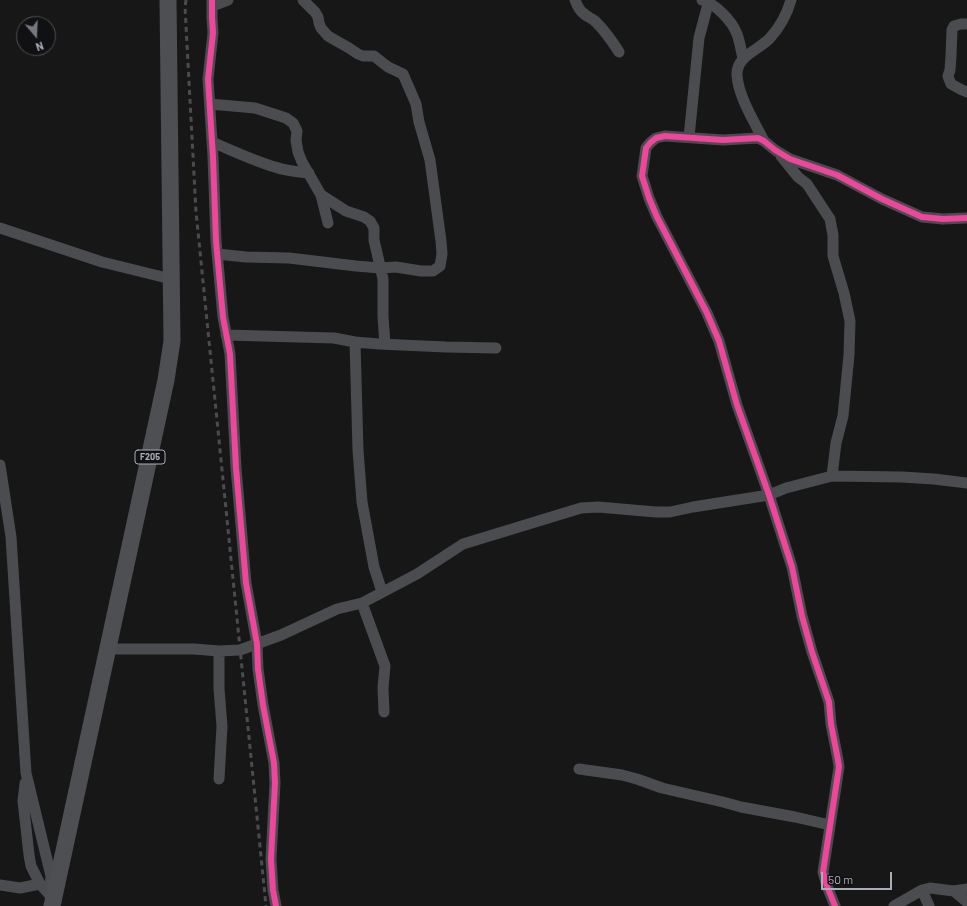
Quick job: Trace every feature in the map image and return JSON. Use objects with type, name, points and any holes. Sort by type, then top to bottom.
[{"type":"main road","name":"F205","points":[[51,902],[108,649],[166,380],[172,341],[168,0]]},
{"type":"street","points":[[228,0],[212,3],[213,32],[208,79],[212,142],[214,217],[223,317],[230,354],[236,468],[246,583],[257,644],[258,669],[262,698],[274,763],[275,783],[272,859],[276,906]]},
{"type":"street","points":[[217,254],[246,257],[289,258],[356,266],[380,268],[396,267],[421,271],[433,271],[440,266],[442,254],[441,241],[430,160],[419,122],[416,104],[403,74],[388,67],[374,56],[363,56],[358,54],[328,36],[321,28],[315,12],[303,0]]},
{"type":"street","points":[[574,0],[583,14],[594,20],[608,35],[619,52]]},
{"type":"street","points":[[764,141],[739,87],[737,74],[738,65],[743,58],[759,48],[770,38],[779,26],[791,0]]},
{"type":"street","points":[[689,137],[699,38],[706,1],[723,14],[732,25],[737,34],[743,58]]},
{"type":"street","points":[[967,24],[954,26],[952,30],[950,70],[948,76],[951,84],[967,92]]},
{"type":"street","points":[[210,104],[255,108],[286,118],[293,123],[297,131],[296,140],[298,152],[321,195],[328,223]]},
{"type":"street","points":[[835,906],[823,872],[839,767],[831,724],[829,702],[812,652],[802,616],[792,567],[769,495],[737,404],[718,341],[707,313],[648,198],[642,176],[646,148],[656,138],[665,136],[724,140],[758,138],[790,159],[837,175],[922,217],[943,219],[967,218]]},
{"type":"street","points":[[212,142],[275,168],[309,173]]},
{"type":"street","points":[[776,150],[798,176],[807,184],[830,219],[833,235],[833,256],[850,321],[849,355],[843,416],[836,443],[832,476]]},
{"type":"street","points":[[321,195],[346,211],[364,217],[370,221],[374,228],[374,240],[383,279],[385,344]]},
{"type":"street","points":[[0,228],[102,262],[171,279]]},
{"type":"street","points":[[226,335],[334,338],[354,342],[385,344],[496,348]]},
{"type":"street","points":[[354,342],[358,450],[362,502],[374,567],[382,592]]},
{"type":"street","points":[[0,465],[26,772],[51,876],[51,902]]},
{"type":"street","points":[[108,649],[240,650],[281,635],[337,609],[362,603],[417,574],[463,544],[581,508],[598,507],[670,512],[769,495],[786,488],[832,476],[902,477],[967,483]]},
{"type":"street","points":[[362,603],[385,666],[383,688],[384,712]]},
{"type":"street","points":[[219,651],[219,689],[222,726],[219,779]]},
{"type":"street","points":[[579,769],[622,775],[662,788],[723,802],[741,808],[795,817],[830,825]]},
{"type":"street","points":[[26,772],[24,801],[31,866],[51,902]]},
{"type":"street","points":[[0,885],[20,888],[40,884]]},
{"type":"street","points":[[894,906],[922,890],[930,888],[954,891],[967,889]]},
{"type":"street","points":[[922,890],[929,906]]},
{"type":"street","points":[[954,891],[967,902]]},
{"type":"railway","points":[[186,0],[185,7],[196,212],[266,906]]},
{"type":"cycle path","points":[[212,0],[213,33],[208,79],[216,241],[223,317],[230,354],[236,468],[246,583],[257,644],[258,669],[263,705],[274,763],[275,783],[271,859],[273,890],[276,906]]},
{"type":"cycle path","points":[[835,906],[823,872],[839,767],[831,724],[829,702],[812,652],[802,616],[792,567],[769,495],[737,405],[719,341],[707,313],[657,217],[649,198],[642,176],[646,148],[656,138],[665,136],[723,140],[758,138],[790,159],[837,175],[882,199],[922,217],[943,219],[967,218]]}]
